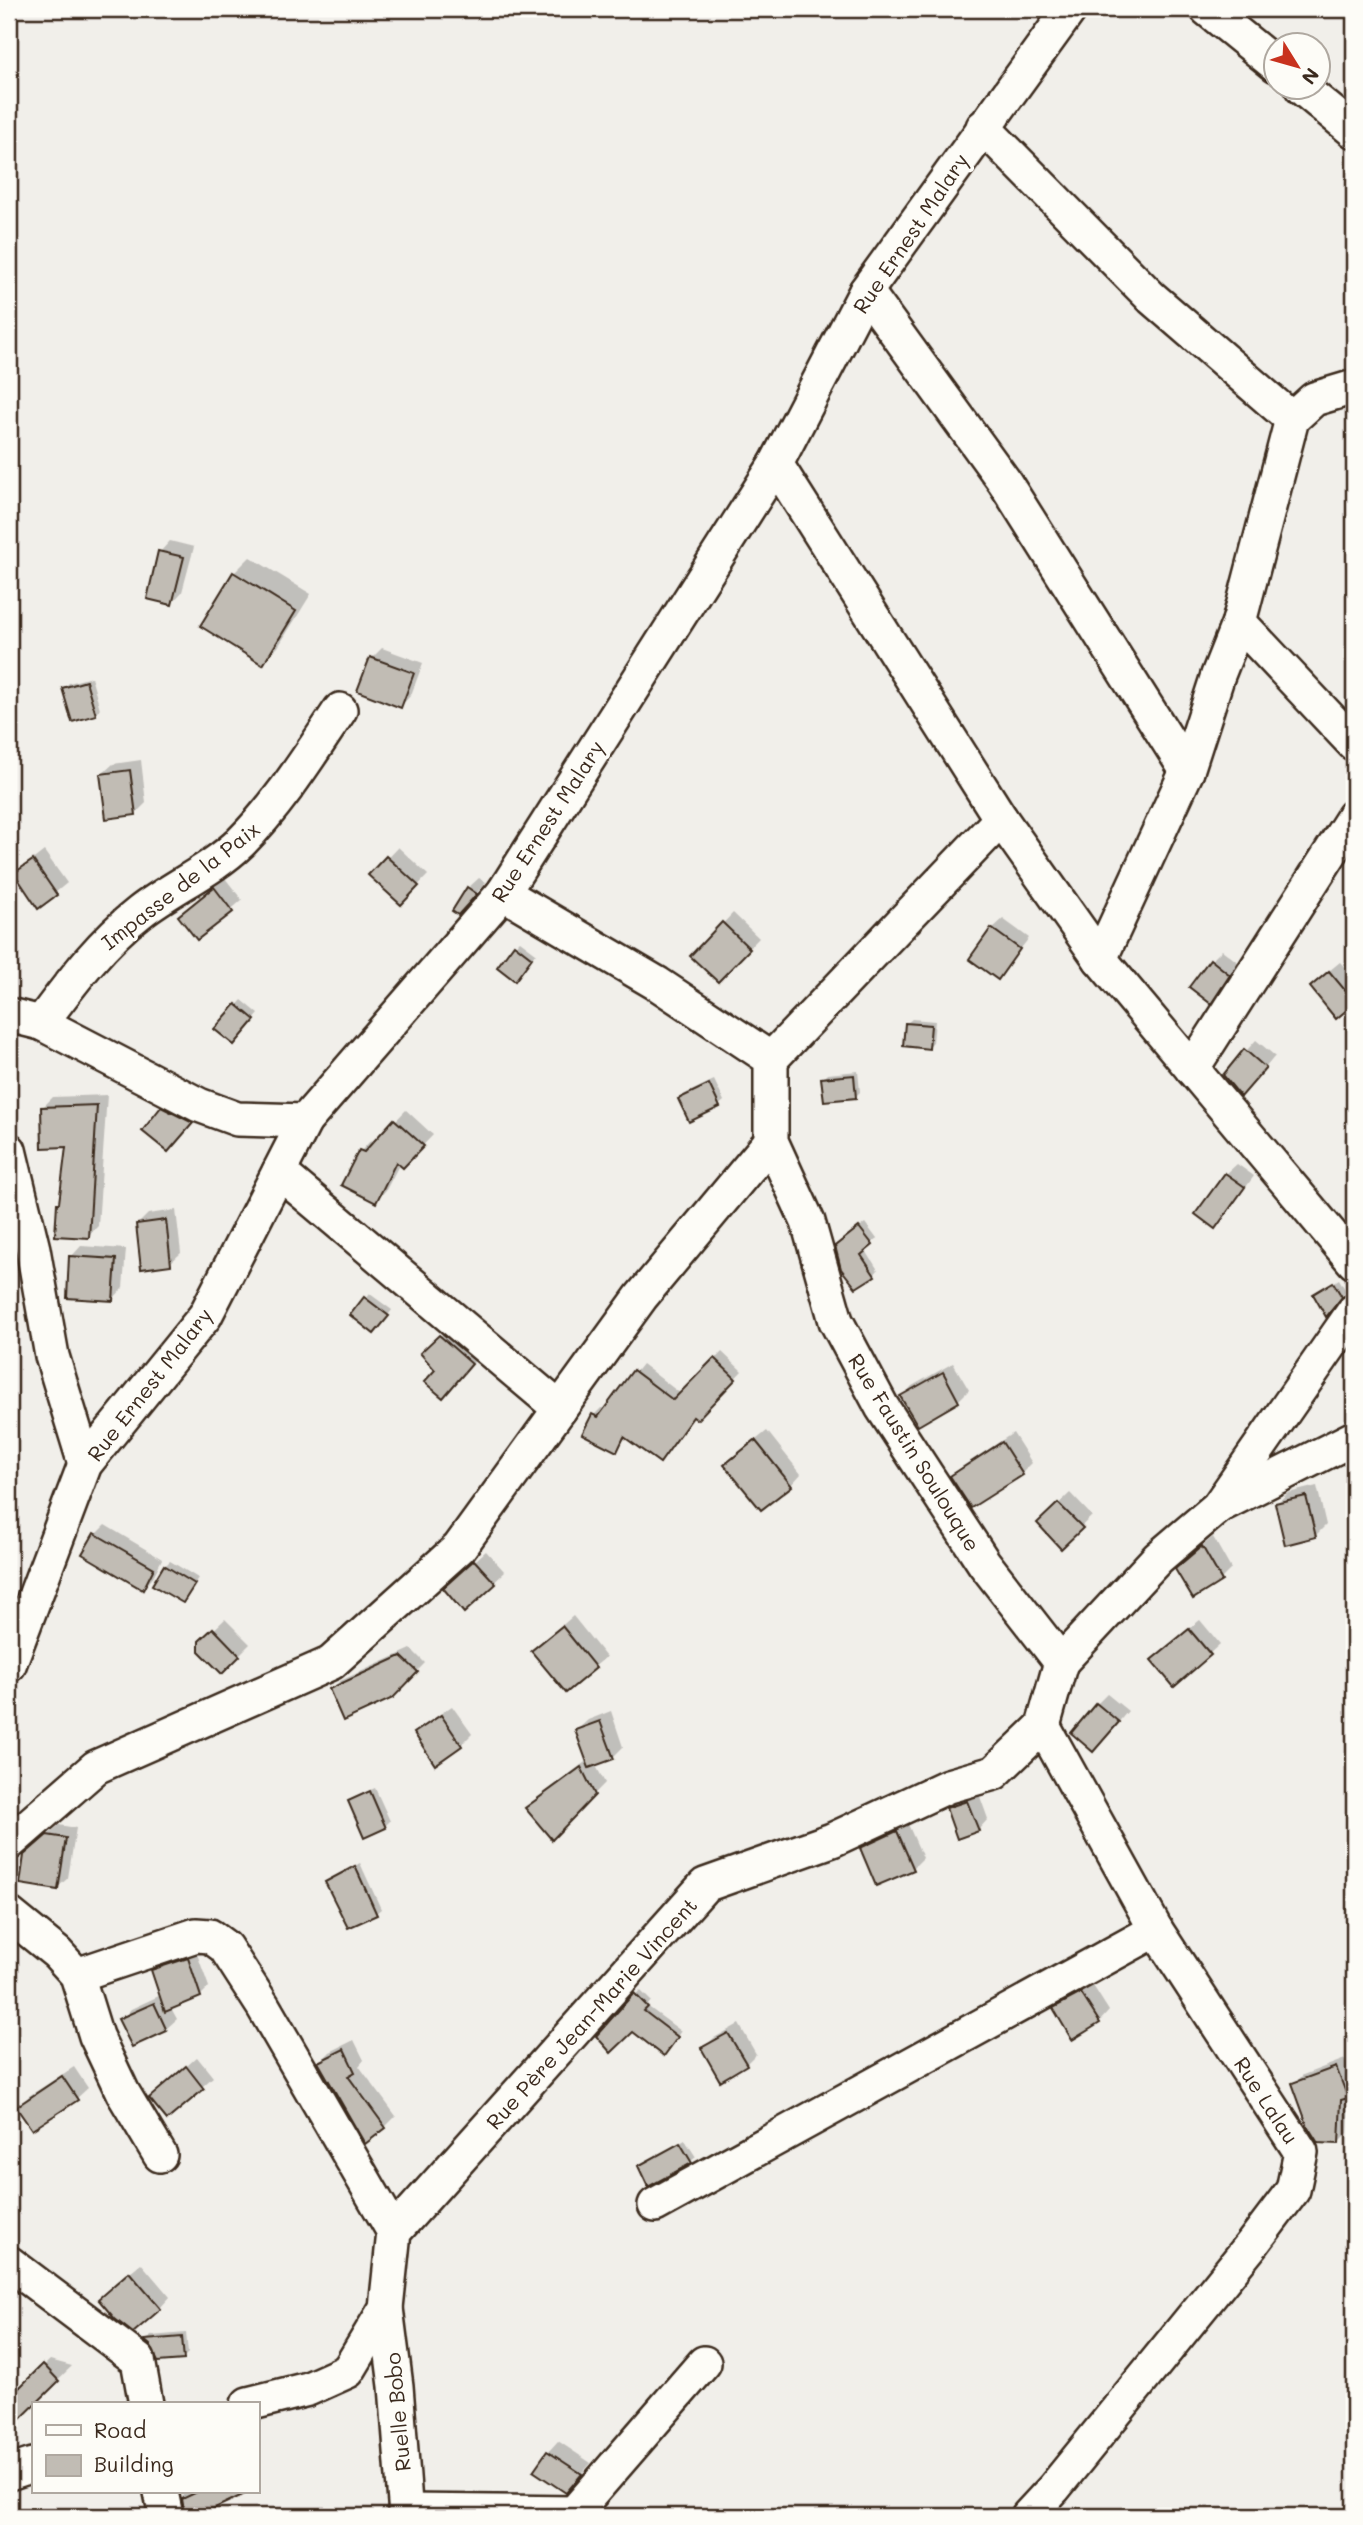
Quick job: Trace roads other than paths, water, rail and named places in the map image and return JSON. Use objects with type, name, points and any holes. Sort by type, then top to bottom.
[{"type":"street","name":"Rue Ernest Malary","points":[[9,1665],[85,1464],[205,1316],[305,1121],[503,893],[776,464],[866,290],[1070,9]]},
{"type":"street","points":[[1208,9],[1262,53]]},
{"type":"street","points":[[1319,102],[1354,131]]},
{"type":"street","points":[[983,127],[1152,298],[1292,419]]},
{"type":"street","points":[[866,290],[1004,481],[1187,771]]},
{"type":"street","points":[[1100,959],[1187,771],[1218,675],[1239,622],[1292,419],[1314,399],[1354,387]]},
{"type":"street","points":[[776,464],[1000,819],[1100,959],[1354,1262]]},
{"type":"street","points":[[1239,622],[1354,744]]},
{"type":"street","name":"Impasse de la Paix","points":[[41,1023],[100,946],[141,911],[238,845],[273,810],[340,710]]},
{"type":"street","points":[[1192,1069],[1354,816]]},
{"type":"street","points":[[503,893],[658,984],[771,1059],[1000,819]]},
{"type":"street","points":[[9,1014],[41,1023],[212,1110],[237,1119],[305,1121]]},
{"type":"street","name":"Rue Faustin Soulouque","points":[[771,1059],[771,1141],[807,1223],[836,1321],[882,1407],[984,1563],[1061,1662]]},
{"type":"street","points":[[9,1843],[96,1767],[331,1662],[459,1548],[641,1297],[771,1141]]},
{"type":"street","points":[[9,1150],[33,1249],[52,1356],[85,1464]]},
{"type":"street","points":[[279,1172],[560,1409]]},
{"type":"street","points":[[1219,1506],[1354,1311]]},
{"type":"street","points":[[1043,1726],[1061,1662],[1158,1558],[1219,1506],[1354,1438]]},
{"type":"street","name":"Rue Lalau","points":[[1028,2516],[1054,2488],[1293,2190],[1301,2152],[1156,1930],[1043,1726]]},
{"type":"street","name":"Rue Père Jean-Marie Vincent","points":[[394,2232],[705,1885],[832,1840],[948,1786],[993,1773],[1043,1726]]},
{"type":"street","points":[[9,1914],[57,1952],[77,1975],[96,2036],[123,2093],[160,2155]]},
{"type":"street","points":[[655,2205],[1156,1930]]},
{"type":"street","points":[[77,1975],[196,1935],[210,1936],[225,1947],[263,2006],[394,2232],[386,2308],[348,2371],[308,2389],[256,2402]]},
{"type":"street","points":[[9,2263],[138,2360],[146,2402]]},
{"type":"street","name":"Ruelle Bobo","points":[[386,2308],[396,2386],[406,2514]]},
{"type":"street","points":[[406,2514],[574,2513],[704,2363]]},
{"type":"street","points":[[9,2473],[32,2465]]},
{"type":"street","points":[[161,2494],[166,2516]]}]
